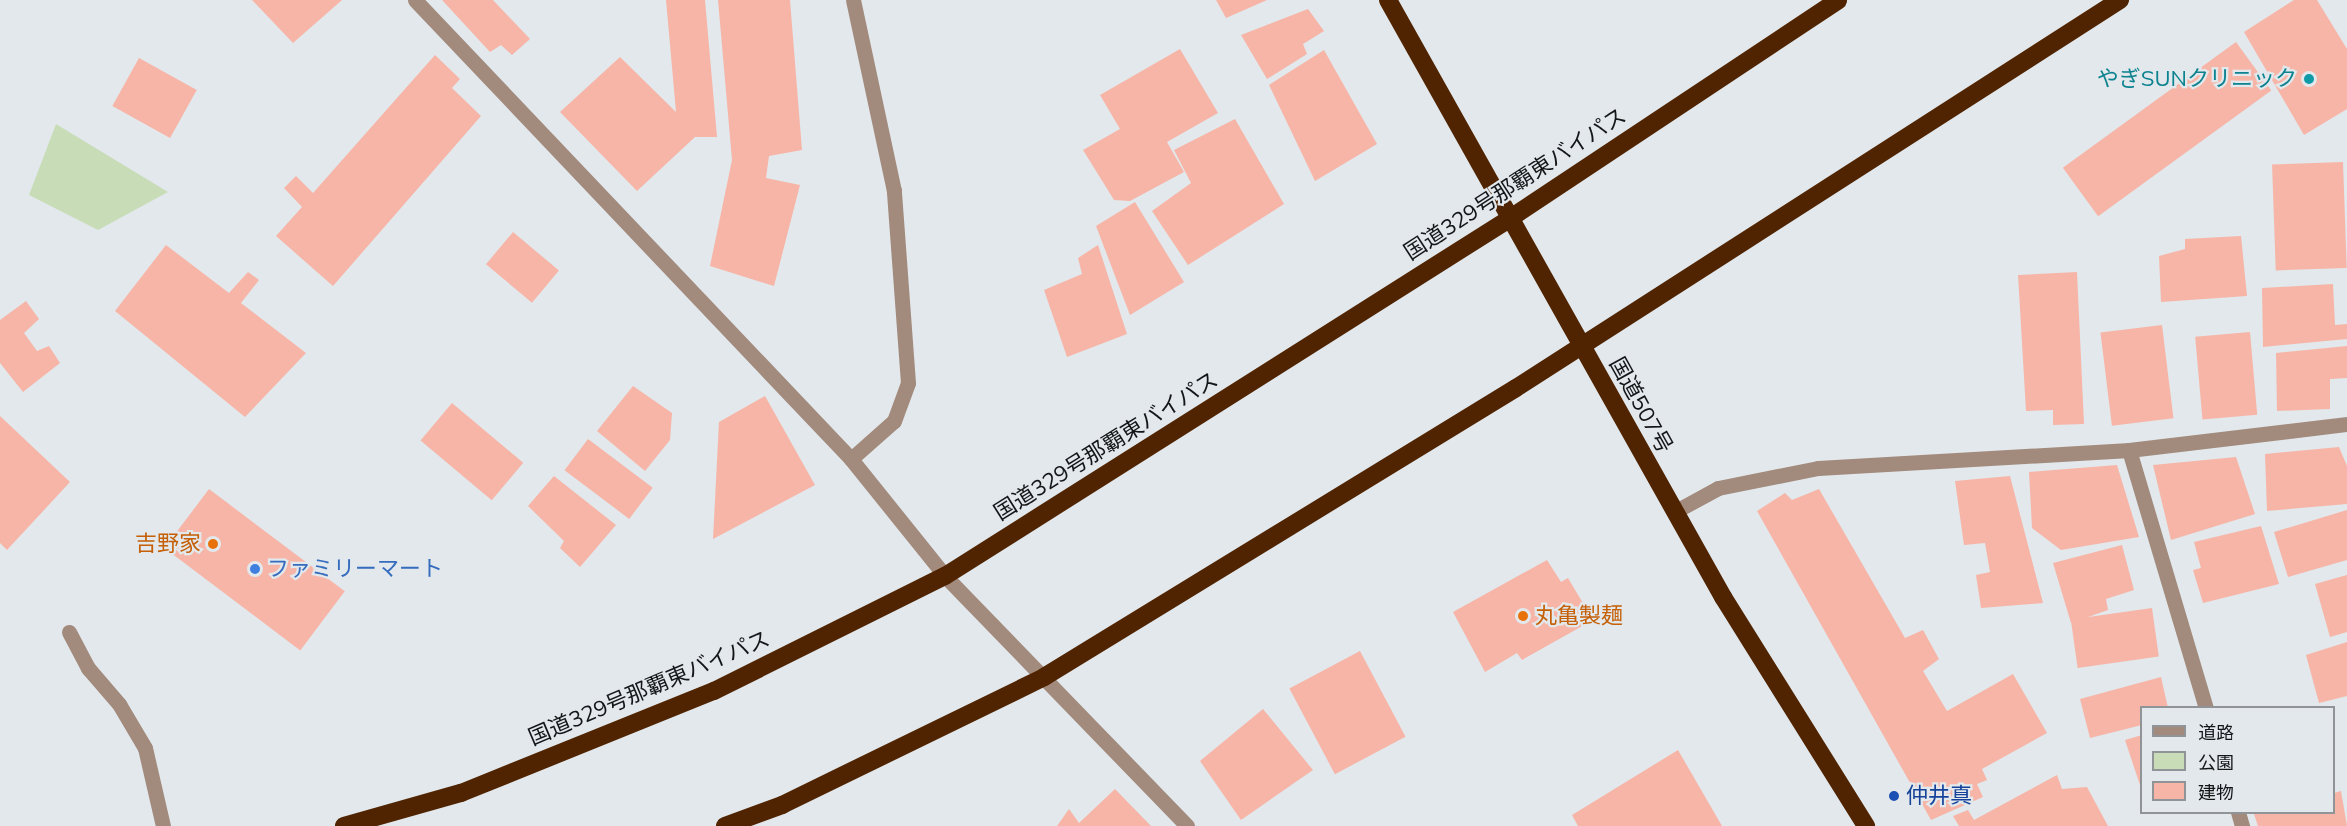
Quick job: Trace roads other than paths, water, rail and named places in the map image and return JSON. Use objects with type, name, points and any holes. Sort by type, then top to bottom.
[{"type":"highway","name":"国道507号","points":[[1388,0],[1674,512],[1866,826]]},
{"type":"highway","name":"国道329号那覇東バイパス","points":[[344,826],[461,793],[714,691],[945,576],[1509,219],[1838,0]]},
{"type":"highway","points":[[725,826],[782,805],[1044,677],[1580,346],[2120,0]]},
{"type":"street","points":[[415,0],[851,459],[945,576],[1187,826]]},
{"type":"street","points":[[851,459],[894,421],[908,383],[894,191],[853,0]]},
{"type":"street","points":[[1674,512],[1718,488],[1818,468],[2128,450],[2347,424]]},
{"type":"street","points":[[2128,450],[2205,706]]},
{"type":"street","points":[[69,632],[88,669],[119,704],[145,748],[163,826]]},
{"type":"place","name":"やぎSUNクリニック","points":[[2309,79]]},
{"type":"place","name":"吉野家","points":[[213,544]]},
{"type":"place","name":"ファミリーマート","points":[[255,569]]},
{"type":"place","name":"丸亀製麺","points":[[1523,616]]},
{"type":"place","name":"仲井真","points":[[1894,796]]}]
